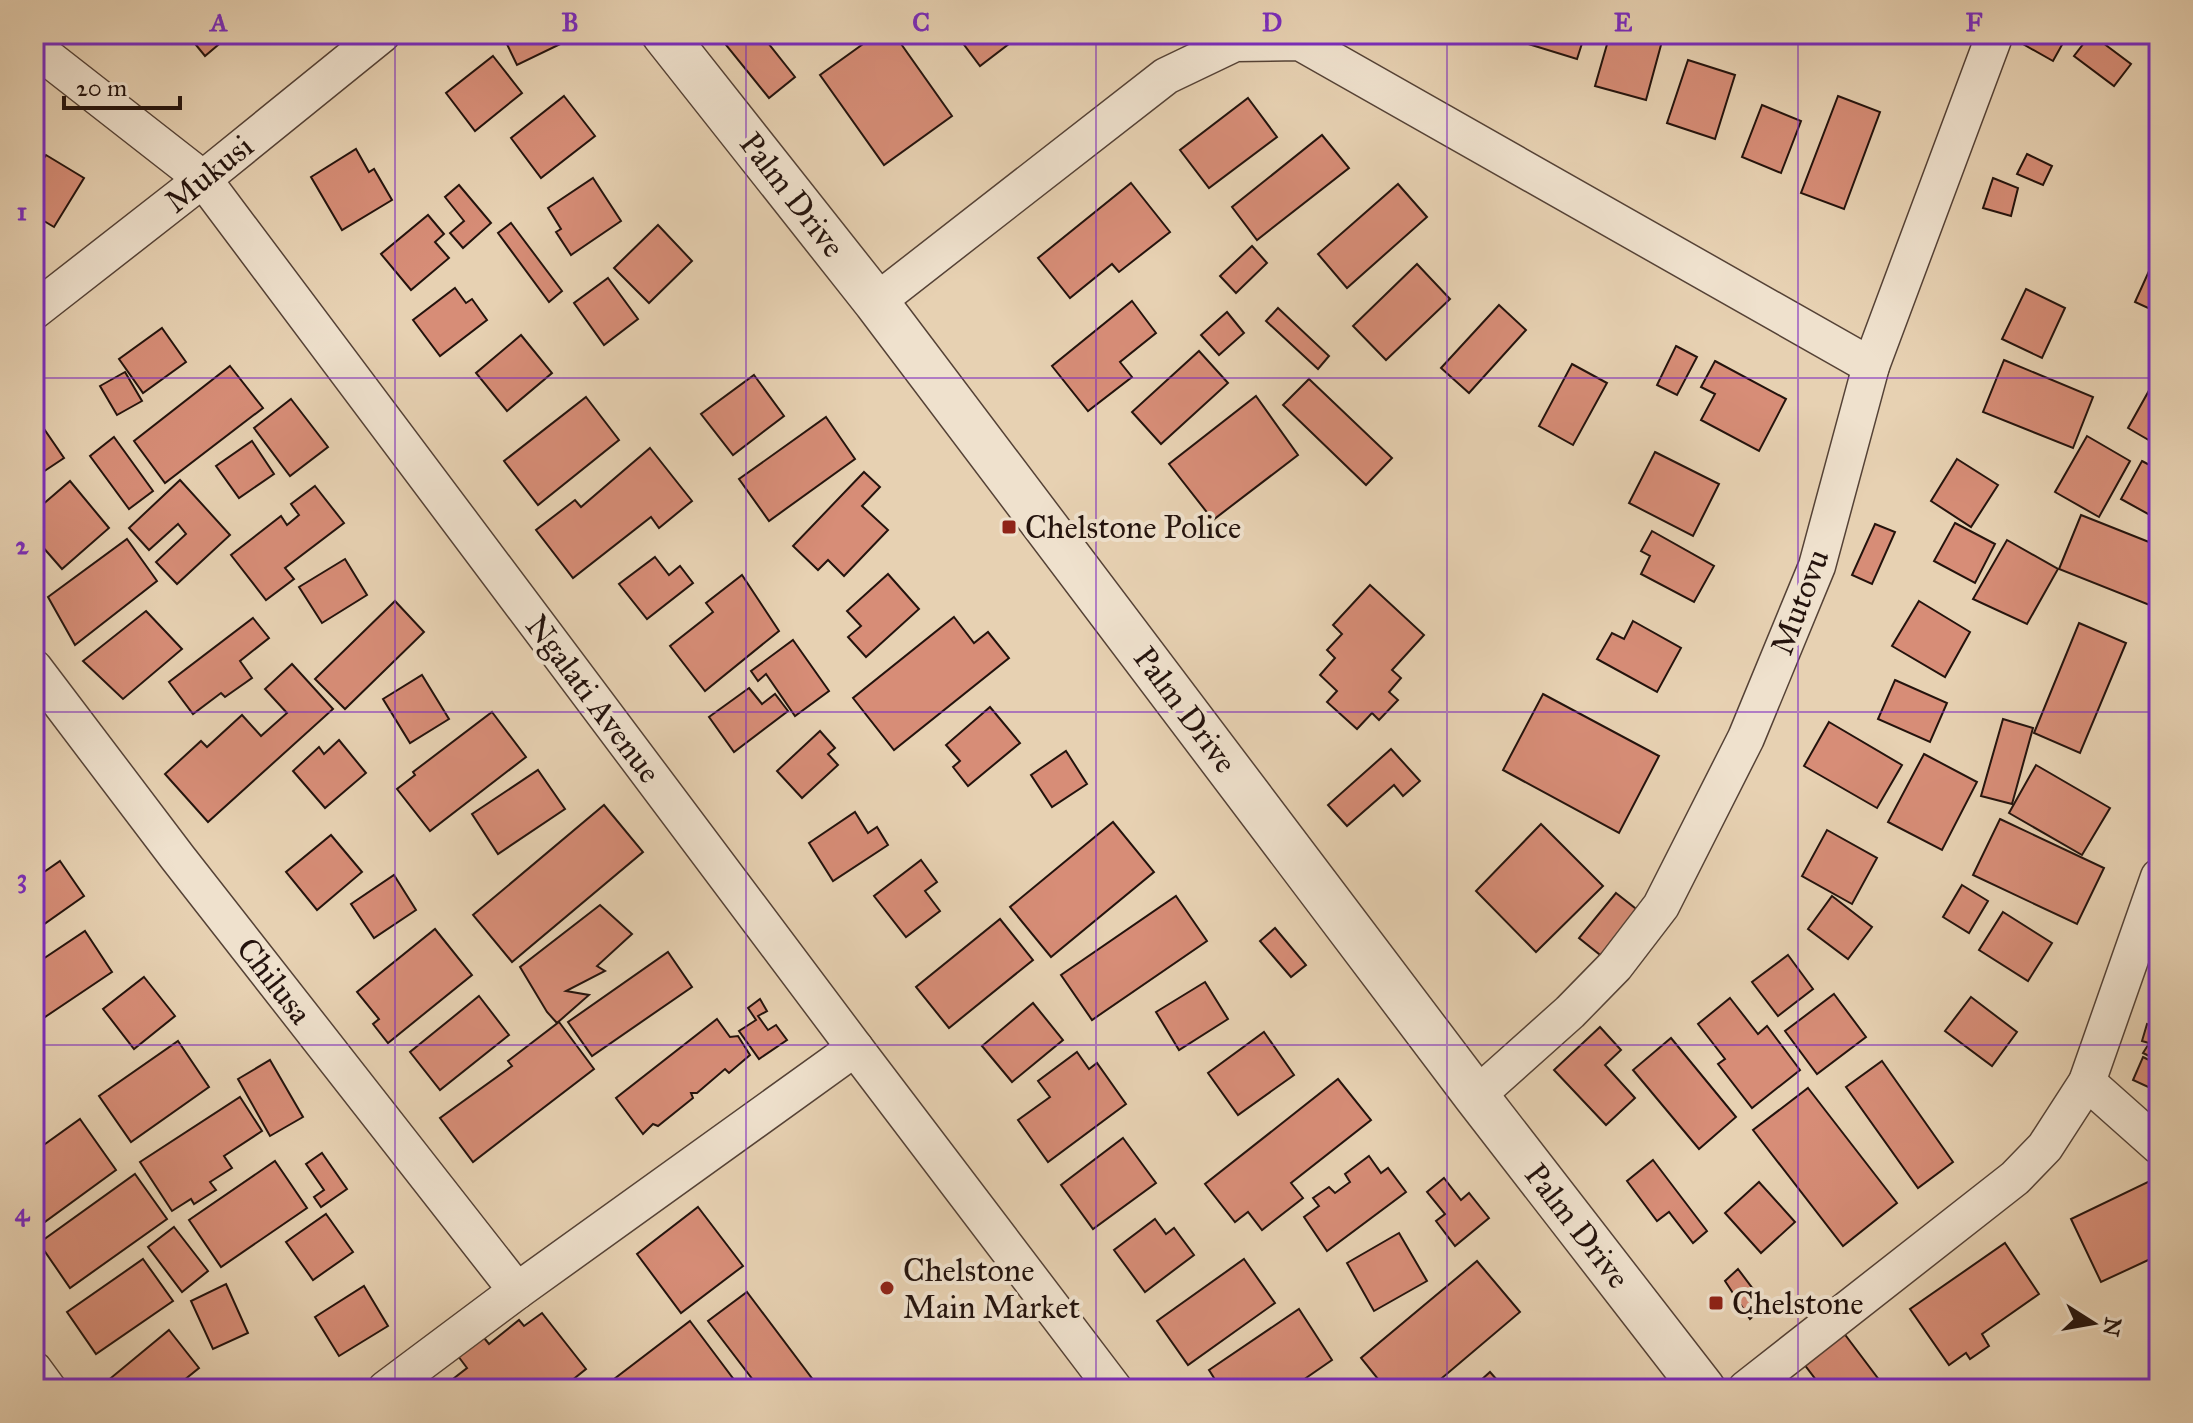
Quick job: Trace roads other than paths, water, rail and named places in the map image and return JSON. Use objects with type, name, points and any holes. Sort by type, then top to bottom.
[{"type":"street","name":"Mukusi","points":[[34,311],[382,34]]},
{"type":"street","name":"Palm Drive","points":[[664,34],[876,302],[1476,1096],[1703,1389]]},
{"type":"street","name":"Mutovu","points":[[1476,1096],[1570,1012],[1615,966],[1661,906],[1746,738],[1817,566],[1871,366],[1995,34]]},
{"type":"street","points":[[876,302],[1166,76],[1235,43],[1300,42],[1871,366]]},
{"type":"street","name":"Ngalati Avenue","points":[[34,47],[203,179],[1114,1389]]},
{"type":"street","name":"Chilusa","points":[[34,668],[178,858],[517,1291]]},
{"type":"street","points":[[1746,1389],[2015,1178],[2045,1147],[2087,1082],[2159,877]]},
{"type":"street","points":[[386,1389],[855,1048]]},
{"type":"street","points":[[2087,1082],[2159,1146]]},
{"type":"street","points":[[34,1370],[48,1389]]},
{"type":"place","name":"Chelstone Police","points":[[1009,527]]},
{"type":"place","name":"Chelstone Main Market","points":[[887,1288]]},
{"type":"place","name":"Chelstone","points":[[1716,1303]]}]
